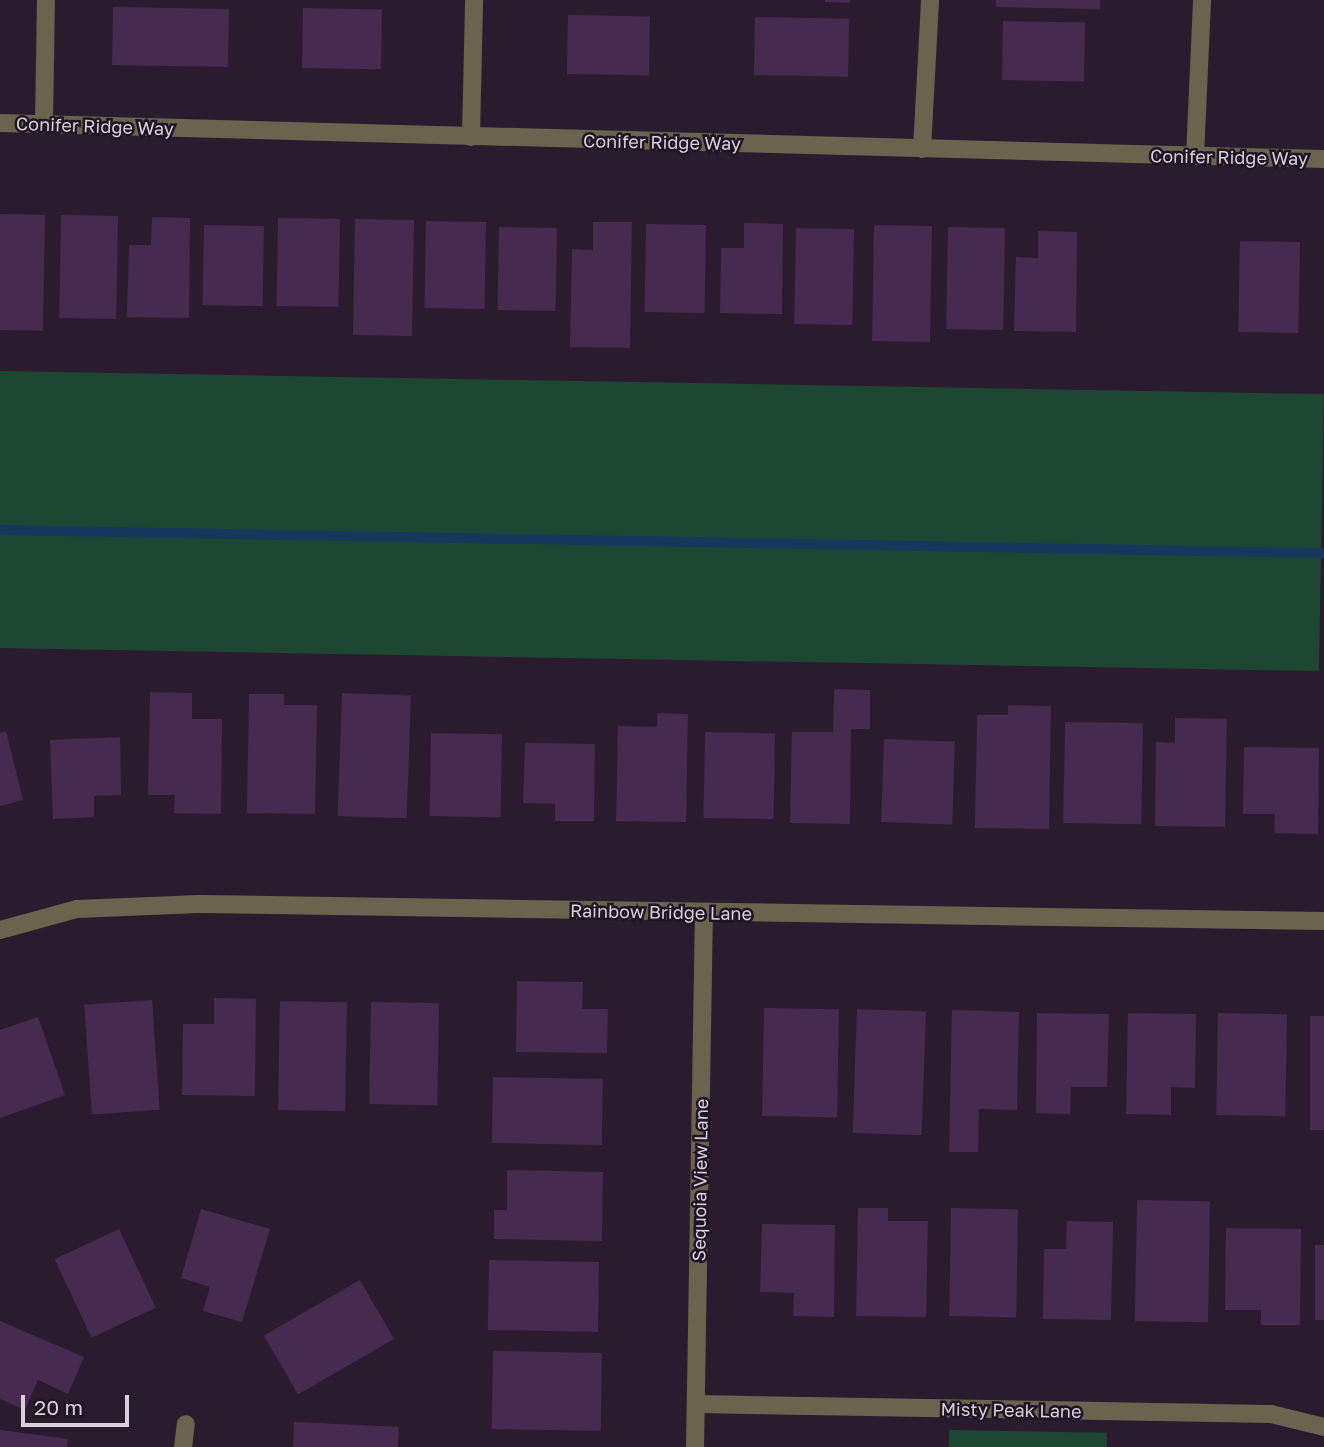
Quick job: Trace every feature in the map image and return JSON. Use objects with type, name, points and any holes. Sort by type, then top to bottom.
[{"type":"street","points":[[44,124],[46,0]]},
{"type":"street","points":[[471,137],[474,0]]},
{"type":"street","points":[[922,149],[930,0]]},
{"type":"street","points":[[1195,156],[1202,0]]},
{"type":"street","name":"Conifer Ridge Way","points":[[0,124],[1324,159]]},
{"type":"street","name":"Rainbow Bridge Lane","points":[[0,930],[77,909],[199,904],[1324,921]]},
{"type":"street","name":"Sequoia View Lane","points":[[695,1447],[704,912]]},
{"type":"street","name":"Misty Peak Lane","points":[[696,1404],[1270,1414],[1324,1427]]},
{"type":"street","points":[[183,1447],[186,1424]]},
{"type":"green space","points":[[0,371],[1324,394],[1319,671],[0,648]]},
{"type":"green space","points":[[949,1430],[1107,1433],[1107,1447],[949,1447]]},
{"type":"building","points":[[825,0],[850,0],[849,3]]},
{"type":"building","points":[[996,0],[1100,0],[1100,9],[996,7]]},
{"type":"building","points":[[113,7],[229,9],[228,67],[112,65]]},
{"type":"building","points":[[303,8],[382,9],[381,69],[302,68]]},
{"type":"building","points":[[568,15],[650,16],[649,75],[567,74]]},
{"type":"building","points":[[755,17],[849,19],[848,77],[754,75]]},
{"type":"building","points":[[1003,21],[1085,22],[1084,81],[1002,80]]},
{"type":"building","points":[[0,214],[45,215],[43,331],[0,330]]},
{"type":"building","points":[[61,215],[118,216],[116,319],[59,318]]},
{"type":"building","points":[[152,217],[190,218],[189,318],[127,317],[129,245],[151,245]]},
{"type":"building","points":[[278,218],[340,219],[338,307],[276,306]]},
{"type":"building","points":[[355,219],[414,220],[412,336],[353,335]]},
{"type":"building","points":[[426,221],[486,222],[484,309],[424,308]]},
{"type":"building","points":[[593,222],[632,222],[630,348],[570,347],[572,249],[593,250]]},
{"type":"building","points":[[744,223],[783,224],[782,314],[720,313],[721,248],[744,248]]},
{"type":"building","points":[[646,224],[706,225],[704,313],[644,312]]},
{"type":"building","points":[[204,225],[264,226],[263,306],[203,305]]},
{"type":"building","points":[[874,225],[932,226],[930,342],[872,341]]},
{"type":"building","points":[[499,227],[557,228],[556,311],[498,310]]},
{"type":"building","points":[[948,227],[1005,228],[1003,330],[946,329]]},
{"type":"building","points":[[796,228],[854,229],[852,325],[794,324]]},
{"type":"building","points":[[1038,231],[1077,232],[1076,332],[1014,331],[1016,257],[1038,258]]},
{"type":"building","points":[[1240,241],[1300,242],[1298,333],[1238,332]]},
{"type":"building","points":[[834,689],[870,690],[870,729],[851,729],[850,824],[790,823],[792,732],[833,732]]},
{"type":"building","points":[[150,692],[192,693],[192,719],[222,719],[221,814],[174,813],[175,795],[148,795]]},
{"type":"building","points":[[342,693],[411,695],[407,818],[338,816]]},
{"type":"building","points":[[249,694],[284,694],[284,705],[317,705],[315,814],[247,813]]},
{"type":"building","points":[[1008,705],[1051,706],[1049,829],[975,828],[977,715],[1008,715]]},
{"type":"building","points":[[657,713],[688,714],[686,822],[616,821],[618,726],[657,727]]},
{"type":"building","points":[[1175,718],[1227,719],[1225,827],[1155,826],[1156,742],[1175,743]]},
{"type":"building","points":[[1065,722],[1143,723],[1141,824],[1063,823]]},
{"type":"building","points":[[6,731],[23,800],[0,806],[0,733]]},
{"type":"building","points":[[705,732],[775,733],[773,819],[703,818]]},
{"type":"building","points":[[431,733],[502,734],[501,817],[430,816]]},
{"type":"building","points":[[120,737],[121,795],[94,796],[94,817],[53,819],[50,740]]},
{"type":"building","points":[[884,739],[955,741],[952,824],[881,822]]},
{"type":"building","points":[[525,743],[595,744],[594,821],[555,821],[555,804],[523,803]]},
{"type":"building","points":[[1244,747],[1319,748],[1318,834],[1274,833],[1275,814],[1243,814]]},
{"type":"building","points":[[517,981],[583,982],[582,1009],[608,1009],[607,1053],[516,1052]]},
{"type":"building","points":[[214,998],[256,999],[255,1096],[182,1095],[183,1024],[214,1024]]},
{"type":"building","points":[[152,1000],[160,1110],[92,1114],[84,1005]]},
{"type":"building","points":[[280,1001],[347,1002],[345,1111],[278,1110]]},
{"type":"building","points":[[371,1002],[439,1003],[437,1105],[369,1104]]},
{"type":"building","points":[[764,1008],[839,1009],[837,1117],[762,1116]]},
{"type":"building","points":[[857,1009],[926,1011],[922,1135],[853,1133]]},
{"type":"building","points":[[952,1010],[1019,1012],[1017,1110],[979,1109],[978,1152],[949,1152]]},
{"type":"building","points":[[1037,1013],[1109,1014],[1107,1087],[1071,1087],[1070,1114],[1036,1113]]},
{"type":"building","points":[[1128,1013],[1196,1014],[1195,1088],[1171,1087],[1171,1115],[1126,1114]]},
{"type":"building","points":[[1218,1013],[1287,1014],[1285,1116],[1216,1115]]},
{"type":"building","points":[[1310,1016],[1324,1016],[1324,1130],[1310,1130]]},
{"type":"building","points":[[38,1017],[65,1095],[0,1118],[0,1030]]},
{"type":"building","points":[[493,1077],[603,1079],[602,1145],[492,1143]]},
{"type":"building","points":[[507,1170],[603,1172],[602,1241],[494,1239],[494,1210],[507,1210]]},
{"type":"building","points":[[1137,1200],[1210,1201],[1208,1322],[1135,1321]]},
{"type":"building","points":[[858,1208],[888,1208],[888,1221],[928,1221],[926,1317],[856,1316]]},
{"type":"building","points":[[951,1208],[1018,1209],[1016,1317],[949,1316]]},
{"type":"building","points":[[201,1209],[270,1229],[242,1322],[203,1311],[210,1287],[181,1278]]},
{"type":"building","points":[[1067,1221],[1113,1222],[1111,1320],[1043,1319],[1044,1249],[1066,1249]]},
{"type":"building","points":[[762,1224],[835,1225],[834,1317],[793,1316],[794,1293],[760,1292]]},
{"type":"building","points":[[1226,1228],[1301,1229],[1300,1325],[1261,1325],[1261,1310],[1225,1310]]},
{"type":"building","points":[[119,1229],[156,1308],[91,1338],[55,1259]]},
{"type":"building","points":[[1315,1245],[1324,1245],[1324,1320],[1315,1320]]},
{"type":"building","points":[[489,1260],[599,1262],[598,1332],[488,1330]]},
{"type":"building","points":[[360,1280],[394,1339],[298,1394],[264,1336]]},
{"type":"building","points":[[0,1321],[84,1357],[68,1394],[38,1380],[25,1410],[0,1399]]},
{"type":"building","points":[[493,1351],[602,1353],[601,1431],[492,1429]]},
{"type":"building","points":[[294,1422],[399,1427],[398,1447],[293,1447]]},
{"type":"building","points":[[0,1430],[68,1439],[67,1447],[0,1447]]},
{"type":"waterway","points":[[0,530],[1324,553]]}]
